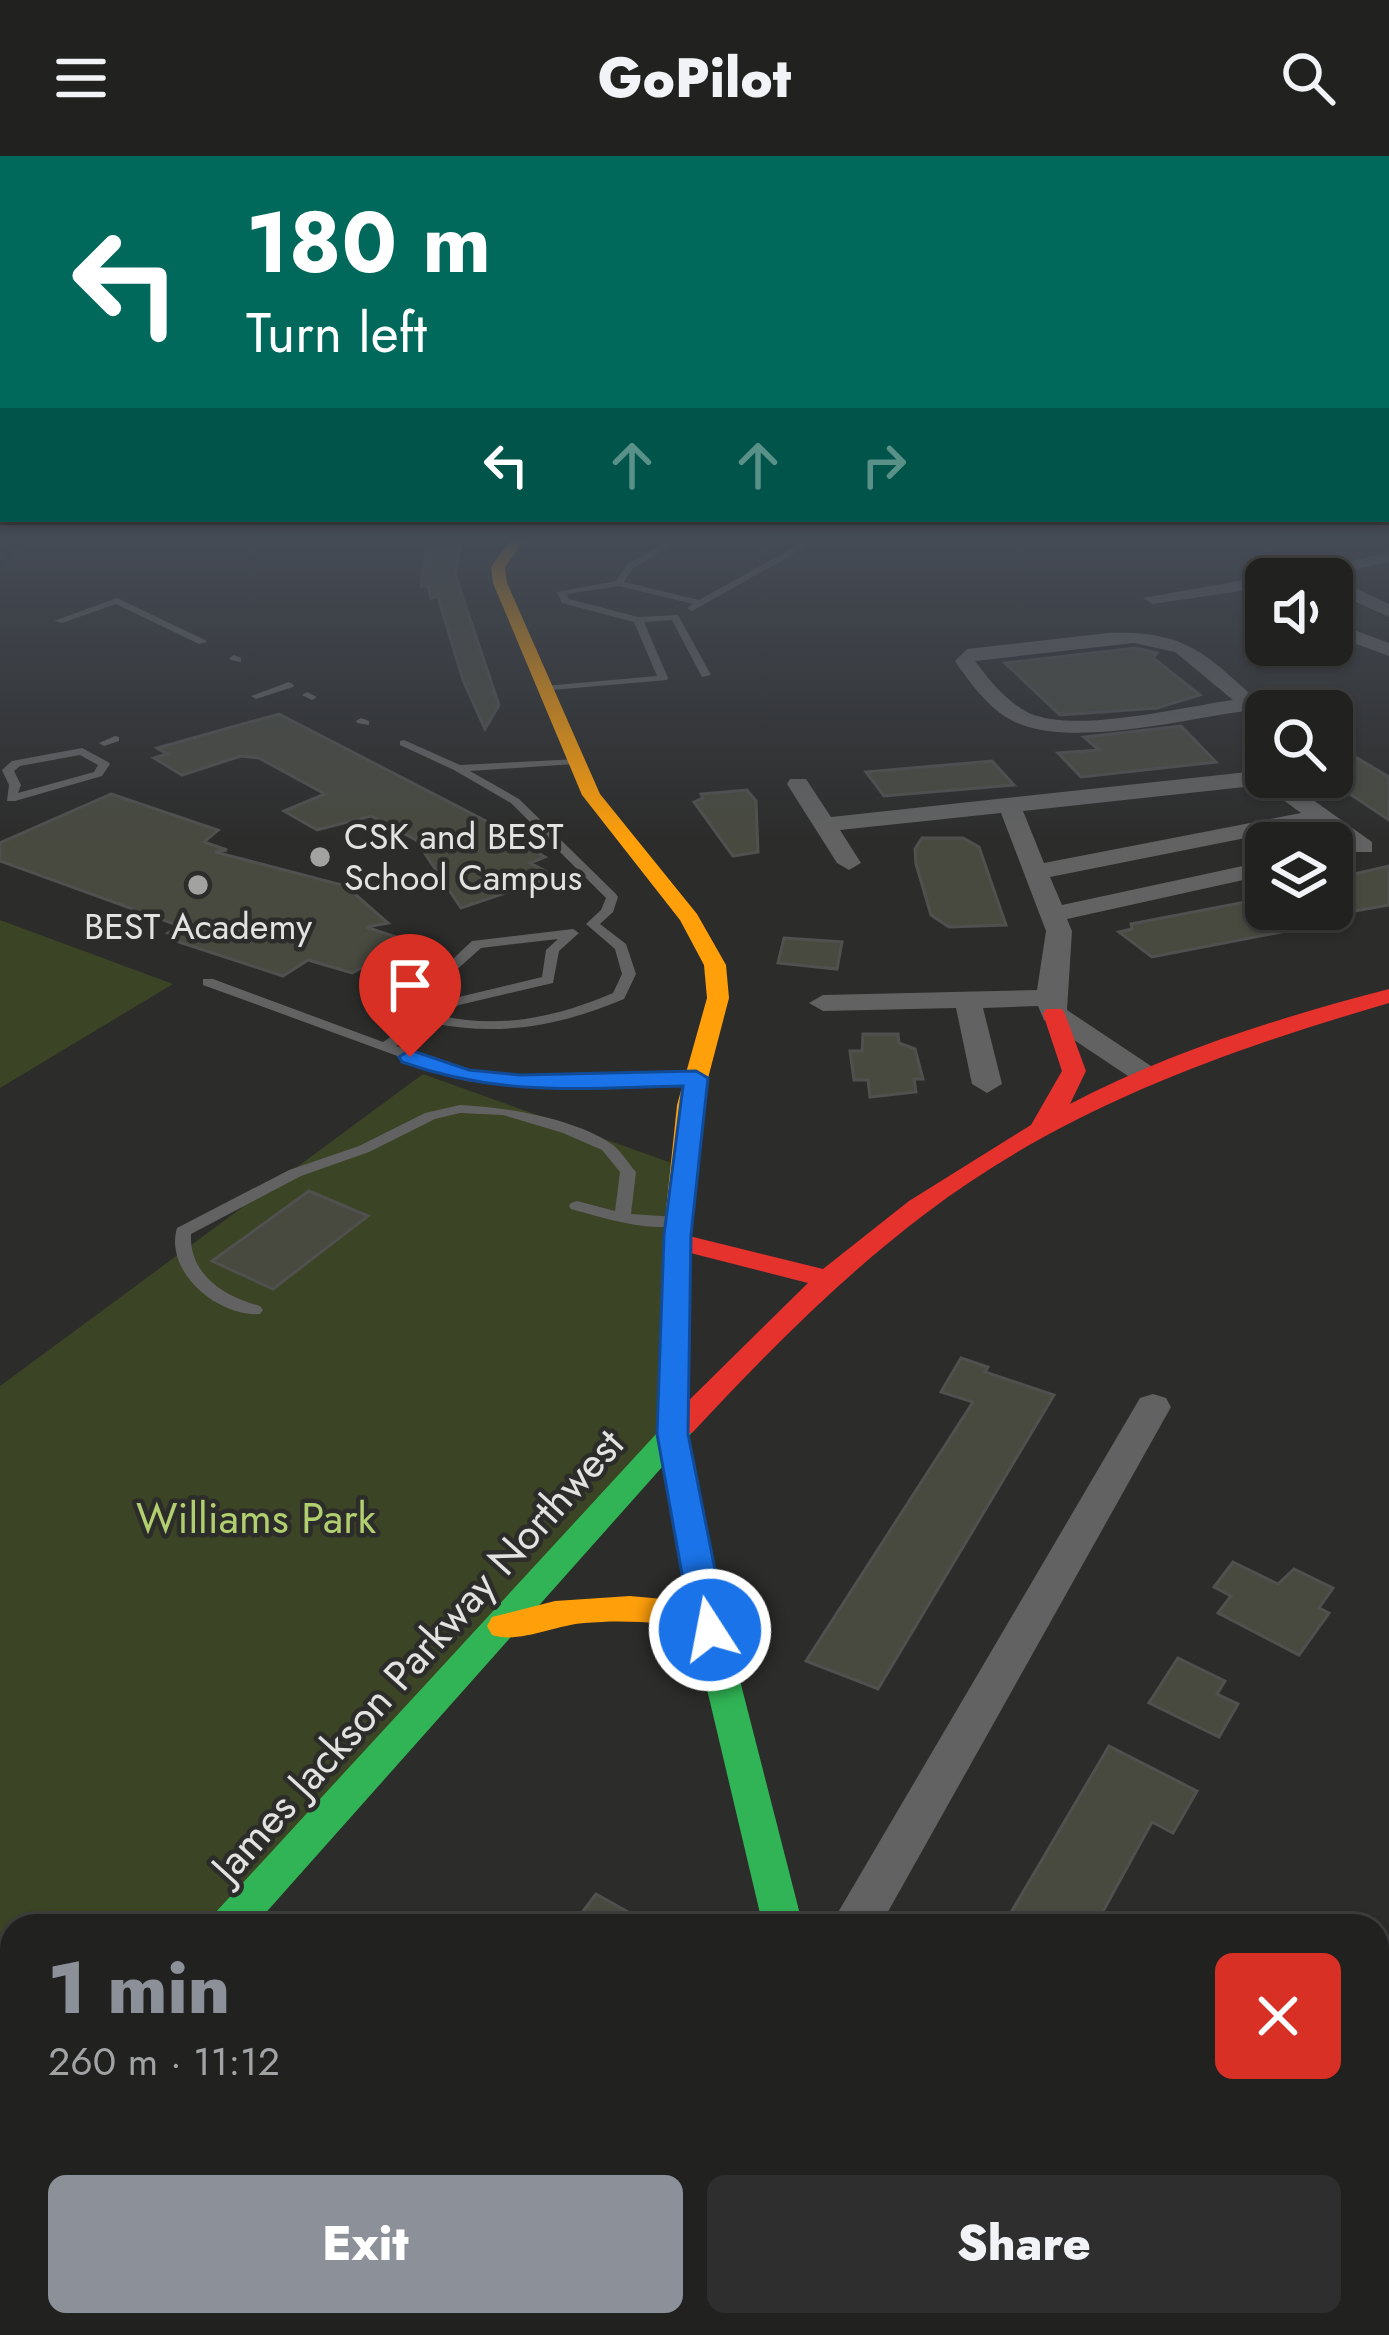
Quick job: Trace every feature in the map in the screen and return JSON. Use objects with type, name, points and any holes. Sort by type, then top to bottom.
[{"type":"street","points":[[523,639],[591,795],[690,918],[715,965],[718,998],[696,1078],[678,1231],[672,1434],[707,1616],[780,1914]]},
{"type":"street","points":[[1152,639],[1174,643],[1248,704],[1084,723],[1038,723],[1021,718],[965,661],[967,655],[986,652],[1152,639]]},
{"type":"street","points":[[1360,639],[1389,650]]},
{"type":"street","points":[[825,825],[1009,806],[1245,758]]},
{"type":"street","points":[[798,784],[849,863]]},
{"type":"street","points":[[1304,798],[1321,816],[1377,844]]},
{"type":"street","points":[[1009,806],[1060,931],[1052,1006],[1074,1071],[1061,1099],[1037,1126]]},
{"type":"street","points":[[1036,872],[1321,816]]},
{"type":"street","points":[[1053,915],[1245,873]]},
{"type":"street","name":"James Jackson Parkway Northwest","points":[[240,1914],[672,1434],[826,1279],[932,1192],[1037,1126],[1144,1074],[1210,1047],[1389,996]]},
{"type":"street","points":[[968,1001],[987,1084]]},
{"type":"street","points":[[824,1003],[968,1001],[1052,1006],[1144,1074]]},
{"type":"street","points":[[678,1231],[826,1279]]},
{"type":"street","points":[[861,1914],[1153,1407]]},
{"type":"street","points":[[501,1627],[548,1610],[599,1603],[707,1616]]},
{"type":"lane","points":[[195,639],[202,642]]},
{"type":"lane","points":[[544,689],[663,678],[646,639]]},
{"type":"lane","points":[[687,639],[706,675]]},
{"type":"lane","points":[[256,696],[290,685]]},
{"type":"lane","points":[[385,1046],[454,1002],[548,980],[553,950],[607,912],[612,897],[514,802],[404,743]]},
{"type":"lane","points":[[82,751],[104,764],[98,774],[11,800],[14,784],[8,770],[16,763],[82,751]]},
{"type":"lane","points":[[458,768],[575,761]]},
{"type":"lane","points":[[430,1018],[509,1029],[585,1012],[619,996],[629,974],[621,947],[592,924]]},
{"type":"lane","points":[[454,1002],[446,972],[477,944],[573,933]]},
{"type":"lane","points":[[208,982],[436,1068],[484,1079],[696,1078]]},
{"type":"lane","points":[[254,1310],[224,1303],[207,1288],[182,1250],[183,1232],[295,1173],[443,1112],[474,1108],[522,1115],[607,1148],[628,1172],[622,1218]]},
{"type":"lane","points":[[577,1206],[678,1231]]},
{"type":"green space","points":[[0,920],[173,984],[0,1088]]},
{"type":"green space","name":"Williams Park","points":[[423,1074],[680,1166],[671,1430],[248,1914],[0,1914],[0,1386]]},
{"type":"building","points":[[451,639],[477,639],[499,705],[485,729]]},
{"type":"building","points":[[1136,648],[1157,653],[1153,658],[1200,695],[1157,708],[1060,715],[1005,663]]},
{"type":"building","points":[[279,714],[540,849],[535,851],[545,857],[530,863],[555,876],[461,908],[416,840],[371,816],[317,830],[284,811],[325,794],[259,758],[241,756],[182,775],[154,758],[167,754],[157,748]]},
{"type":"building","points":[[1181,726],[1216,762],[1081,777],[1058,753],[1099,750],[1084,737]]},
{"type":"building","points":[[1353,756],[1389,777],[1389,820],[1353,796]]},
{"type":"building","points":[[992,761],[1014,785],[884,796],[866,772]]},
{"type":"building","points":[[747,790],[756,801],[758,852],[733,856],[694,802],[703,798],[701,794]]},
{"type":"building","name":"BEST Academy","points":[[111,794],[218,830],[204,842],[227,850],[215,852],[346,886],[388,923],[366,927],[411,942],[352,973],[308,960],[283,976],[173,940],[178,937],[168,933],[180,926],[0,861],[0,843]]},
{"type":"building","points":[[922,838],[963,838],[979,847],[1006,925],[949,927],[931,915],[916,864],[915,849]]},
{"type":"building","points":[[1389,866],[1389,905],[1353,911],[1353,874]]},
{"type":"building","points":[[1245,902],[1245,930],[1292,930],[1152,957],[1119,932],[1132,929],[1131,924]]},
{"type":"building","points":[[784,938],[842,942],[837,969],[778,963]]},
{"type":"building","points":[[863,1034],[898,1034],[899,1043],[915,1049],[923,1079],[914,1079],[916,1092],[870,1097],[868,1080],[854,1080],[850,1051],[862,1051]]},
{"type":"building","points":[[309,1191],[368,1216],[273,1289],[212,1261]]},
{"type":"building","points":[[961,1358],[988,1367],[985,1372],[1054,1395],[878,1689],[806,1661],[973,1402],[941,1392]]},
{"type":"building","points":[[1233,1562],[1278,1584],[1294,1569],[1333,1588],[1319,1608],[1329,1613],[1299,1655],[1218,1613],[1231,1596],[1214,1587]]},
{"type":"building","points":[[1178,1658],[1225,1681],[1217,1694],[1238,1704],[1219,1737],[1149,1703]]},
{"type":"building","points":[[1109,1746],[1197,1791],[1173,1833],[1152,1822],[1102,1914],[1010,1914]]},
{"type":"building","points":[[596,1894],[632,1914],[581,1914]]},
{"type":"traffic: fast","points":[[679,1210],[672,1434],[710,1630],[780,1914]]},
{"type":"traffic: fast","points":[[240,1914],[681,1426]]},
{"type":"traffic: slow","points":[[524,639],[591,795],[690,918],[715,965],[718,998],[689,1105],[679,1210]]},
{"type":"traffic: slow","points":[[504,1626],[605,1609],[707,1616]]},
{"type":"traffic: jam","points":[[681,1426],[839,1269],[918,1206],[999,1152],[1085,1105],[1177,1064],[1389,996]]},
{"type":"traffic: jam","points":[[1041,1122],[1061,1099],[1074,1071],[1054,1014]]},
{"type":"traffic: jam","points":[[677,1241],[826,1279]]},
{"type":"place","name":"CSK and BEST School Campus","points":[[320,857]]},
{"type":"place","name":"BEST Academy","points":[[198,885]]},
{"type":"route","points":[[410,1057],[466,1077],[520,1082],[696,1078],[689,1105],[677,1235],[672,1434],[710,1630]]}]
